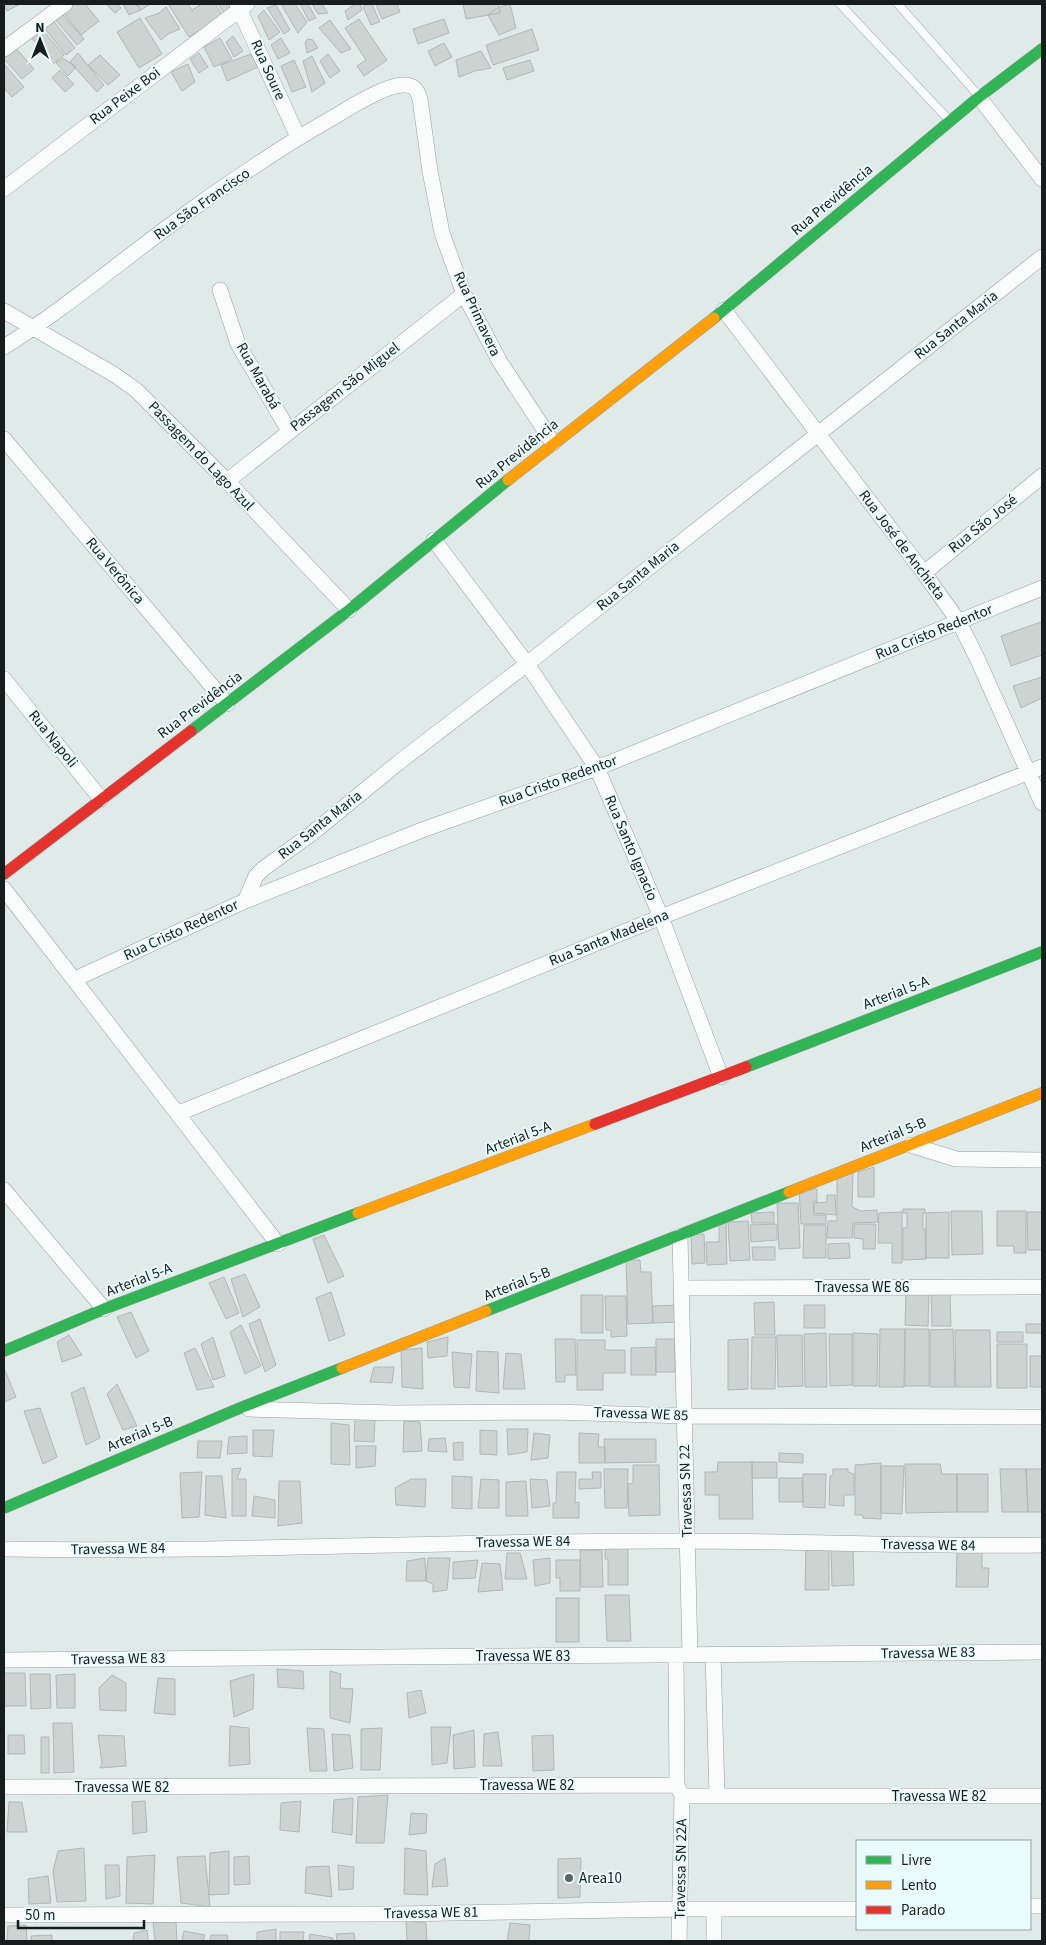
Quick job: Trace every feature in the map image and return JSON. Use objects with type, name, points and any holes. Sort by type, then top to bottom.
[{"type":"street","points":[[4,49],[65,4]]},
{"type":"street","name":"Rua Soure","points":[[242,5],[298,137]]},
{"type":"street","name":"Rua Peixe Boi","points":[[4,189],[242,5]]},
{"type":"street","name":"Rua Previdência","points":[[4,874],[349,610],[553,443],[724,310],[979,97],[1042,49]]},
{"type":"street","name":"Rua São Francisco","points":[[4,347],[34,328],[190,210],[298,137],[395,85],[412,86]]},
{"type":"street","name":"Rua Primavera","points":[[412,86],[418,90],[420,99],[430,170],[442,233],[464,294],[500,362],[553,443]]},
{"type":"street","points":[[979,97],[1042,179]]},
{"type":"street","name":"Rua Santa Maria","points":[[245,901],[256,876],[263,869],[315,831],[398,763],[527,664],[1042,257]]},
{"type":"street","name":"Rua Marabá","points":[[220,290],[238,344],[289,431]]},
{"type":"street","name":"Passagem São Miguel","points":[[226,481],[464,294]]},
{"type":"street","name":"Rua José de Anchieta","points":[[724,310],[924,573],[959,622],[1036,769],[1042,803]]},
{"type":"street","points":[[4,311],[34,328]]},
{"type":"street","name":"Passagem do Lago Azul","points":[[34,328],[115,375],[136,390],[349,610]]},
{"type":"street","name":"Rua Verônica","points":[[7,448],[226,704]]},
{"type":"street","name":"Rua São José","points":[[924,573],[1042,476]]},
{"type":"street","name":"Rua Santo Ignacio","points":[[434,540],[527,664],[597,768],[661,917],[721,1077]]},
{"type":"street","name":"Rua Cristo Redentor","points":[[75,979],[245,901],[422,830],[597,768],[1042,588]]},
{"type":"street","name":"Rua Napoli","points":[[4,679],[101,799]]},
{"type":"street","name":"Rua Santa Madelena","points":[[179,1113],[661,917],[1036,769]]},
{"type":"street","points":[[4,889],[179,1113],[278,1244]]},
{"type":"street","name":"Arterial 5-A","points":[[4,1350],[104,1309],[721,1077],[1042,952]]},
{"type":"street","name":"Arterial 5-B","points":[[4,1508],[240,1408],[1042,1092]]},
{"type":"street","points":[[910,1145],[956,1159],[1042,1160]]},
{"type":"street","points":[[4,1190],[104,1309]]},
{"type":"street","name":"Travessa SN 22","points":[[680,1236],[688,1540],[683,1656]]},
{"type":"street","name":"Travessa WE 86","points":[[681,1288],[1042,1287]]},
{"type":"street","name":"Travessa WE 85","points":[[240,1408],[393,1413],[578,1412],[684,1416],[1042,1417]]},
{"type":"street","name":"Travessa WE 84","points":[[4,1549],[86,1550],[688,1540],[1042,1546]]},
{"type":"street","name":"Travessa WE 83","points":[[4,1660],[1042,1652]]},
{"type":"street","points":[[714,1654],[717,1795]]},
{"type":"street","name":"Travessa SN 22A","points":[[679,1941],[683,1656]]},
{"type":"street","name":"Travessa WE 82","points":[[4,1787],[680,1790],[717,1795],[1042,1796]]},
{"type":"street","name":"Travessa WE 81","points":[[4,1915],[394,1914],[679,1909],[856,1909]]},
{"type":"street","points":[[714,1910],[714,1941]]},
{"type":"lane","points":[[840,4],[950,121]]},
{"type":"lane","points":[[898,4],[979,97]]},
{"type":"building","points":[[4,4],[20,4],[7,11]]},
{"type":"building","points":[[74,4],[85,4],[99,21],[81,35],[63,12]]},
{"type":"building","points":[[106,4],[117,4],[121,8],[115,13]]},
{"type":"building","points":[[123,4],[135,4],[141,10],[129,15]]},
{"type":"building","points":[[136,4],[150,4],[141,10]]},
{"type":"building","points":[[168,4],[188,4],[192,10],[202,4],[215,4],[223,16],[189,37]]},
{"type":"building","points":[[218,4],[229,4],[233,9],[224,13]]},
{"type":"building","points":[[281,4],[295,4],[307,22],[298,33]]},
{"type":"building","points":[[300,4],[308,4],[316,18],[309,21]]},
{"type":"building","points":[[312,4],[322,4],[328,13],[318,14]]},
{"type":"building","points":[[355,4],[360,4],[362,10],[348,20],[345,11]]},
{"type":"building","points":[[372,4],[380,22],[371,25],[363,7]]},
{"type":"building","points":[[376,4],[397,4],[400,12],[382,19]]},
{"type":"building","points":[[463,4],[498,4],[500,13],[466,19]]},
{"type":"building","points":[[510,4],[516,28],[499,35],[488,15],[499,7]]},
{"type":"building","points":[[276,5],[290,30],[284,34],[267,8]]},
{"type":"building","points":[[166,7],[180,29],[168,34],[161,40],[145,18],[159,13]]},
{"type":"building","points":[[264,10],[280,32],[269,40],[258,16]]},
{"type":"building","points":[[61,13],[84,39],[77,45],[55,19]]},
{"type":"building","points":[[51,18],[75,48],[66,55],[42,25]]},
{"type":"building","points":[[140,18],[162,54],[139,68],[117,32]]},
{"type":"building","points":[[359,19],[387,60],[364,76],[357,66],[366,60],[345,28]]},
{"type":"building","points":[[444,19],[449,33],[418,44],[413,29]]},
{"type":"building","points":[[330,20],[351,49],[341,53],[319,28]]},
{"type":"building","points":[[40,27],[64,55],[53,64],[30,36]]},
{"type":"building","points":[[532,29],[539,50],[493,65],[486,45]]},
{"type":"building","points":[[233,36],[243,51],[234,57],[226,42]]},
{"type":"building","points":[[220,38],[232,59],[214,67],[204,47]]},
{"type":"building","points":[[281,38],[290,53],[278,59],[271,45]]},
{"type":"building","points":[[308,39],[313,40],[318,48],[307,53],[305,42]]},
{"type":"building","points":[[444,43],[452,57],[435,66],[428,51]]},
{"type":"building","points":[[14,46],[34,69],[22,79],[4,59],[4,55]]},
{"type":"building","points":[[481,51],[491,68],[459,77],[456,60]]},
{"type":"building","points":[[78,53],[104,85],[97,92],[70,62]]},
{"type":"building","points":[[199,53],[208,67],[199,73],[190,59]]},
{"type":"building","points":[[251,54],[258,67],[227,81],[221,65]]},
{"type":"building","points":[[328,54],[340,71],[330,78],[320,61]]},
{"type":"building","points":[[100,55],[120,75],[108,85],[88,65]]},
{"type":"building","points":[[312,56],[325,83],[312,92],[303,61]]},
{"type":"building","points":[[63,58],[76,67],[68,76],[56,63]]},
{"type":"building","points":[[294,60],[306,87],[292,92],[281,66]]},
{"type":"building","points":[[530,60],[534,71],[507,80],[503,68]]},
{"type":"building","points":[[4,64],[24,87],[12,97],[4,88]]},
{"type":"building","points":[[188,64],[195,82],[182,91],[171,72]]},
{"type":"building","points":[[60,70],[74,84],[65,92],[52,78]]},
{"type":"building","points":[[1041,622],[1042,655],[1011,666],[1001,636]]},
{"type":"building","points":[[1042,677],[1042,698],[1021,708],[1013,686]]},
{"type":"building","points":[[874,1167],[874,1197],[858,1197],[858,1172]]},
{"type":"building","points":[[853,1173],[852,1207],[861,1211],[877,1210],[878,1222],[853,1223],[852,1238],[827,1238],[828,1221],[837,1221],[837,1177]]},
{"type":"building","points":[[799,1189],[817,1189],[817,1202],[813,1201],[814,1215],[826,1215],[826,1224],[801,1224]]},
{"type":"building","points":[[827,1195],[835,1195],[836,1215],[814,1213],[814,1203],[827,1202]]},
{"type":"building","points":[[777,1203],[798,1203],[800,1248],[779,1249]]},
{"type":"building","points":[[903,1209],[925,1209],[925,1213],[923,1213],[923,1229],[925,1229],[926,1259],[903,1260],[903,1228],[907,1228],[907,1213],[903,1213]]},
{"type":"building","points":[[951,1211],[982,1211],[983,1254],[952,1255]]},
{"type":"building","points":[[997,1211],[1026,1211],[1026,1253],[1014,1253],[1014,1246],[997,1246]]},
{"type":"building","points":[[774,1212],[774,1223],[752,1223],[751,1213]]},
{"type":"building","points":[[902,1212],[902,1263],[892,1263],[892,1243],[878,1243],[879,1213]]},
{"type":"building","points":[[949,1212],[949,1258],[926,1258],[926,1213]]},
{"type":"building","points":[[1027,1212],[1042,1212],[1042,1250],[1028,1250]]},
{"type":"building","points":[[748,1221],[750,1260],[730,1261],[728,1222]]},
{"type":"building","points":[[726,1223],[727,1264],[707,1265],[706,1242],[719,1242],[719,1224]]},
{"type":"building","points":[[777,1224],[777,1240],[751,1242],[750,1225]]},
{"type":"building","points":[[854,1224],[876,1224],[875,1249],[863,1249],[863,1239],[854,1238]]},
{"type":"building","points":[[804,1225],[826,1225],[826,1258],[803,1258]]},
{"type":"building","points":[[704,1234],[705,1263],[692,1264],[691,1235]]},
{"type":"building","points":[[324,1235],[344,1276],[328,1283],[313,1239]]},
{"type":"building","points":[[849,1243],[850,1258],[828,1259],[828,1244]]},
{"type":"building","points":[[752,1247],[775,1247],[775,1260],[753,1260]]},
{"type":"building","points":[[626,1260],[640,1260],[641,1272],[651,1272],[653,1323],[628,1324]]},
{"type":"building","points":[[245,1274],[260,1307],[243,1317],[231,1279]]},
{"type":"building","points":[[224,1277],[239,1313],[226,1319],[209,1283]]},
{"type":"building","points":[[906,1291],[929,1292],[928,1326],[905,1325]]},
{"type":"building","points":[[331,1292],[345,1335],[329,1341],[316,1298]]},
{"type":"building","points":[[931,1293],[950,1293],[951,1326],[932,1326]]},
{"type":"building","points":[[581,1295],[603,1295],[603,1333],[581,1333]]},
{"type":"building","points":[[605,1296],[626,1296],[627,1336],[611,1337],[611,1330],[606,1330]]},
{"type":"building","points":[[774,1302],[775,1335],[755,1335],[754,1303]]},
{"type":"building","points":[[680,1305],[681,1322],[653,1323],[652,1306]]},
{"type":"building","points":[[804,1305],[825,1305],[825,1328],[804,1328]]},
{"type":"building","points":[[131,1312],[149,1351],[136,1358],[117,1317]]},
{"type":"building","points":[[260,1319],[276,1365],[265,1372],[249,1324]]},
{"type":"building","points":[[1026,1324],[1042,1324],[1042,1333],[1026,1333]]},
{"type":"building","points":[[241,1325],[261,1366],[245,1374],[230,1332]]},
{"type":"building","points":[[880,1329],[905,1329],[904,1387],[879,1387]]},
{"type":"building","points":[[905,1329],[929,1329],[929,1386],[905,1386]]},
{"type":"building","points":[[953,1329],[955,1387],[930,1387],[930,1330]]},
{"type":"building","points":[[955,1330],[990,1330],[991,1387],[956,1387]]},
{"type":"building","points":[[997,1332],[1023,1332],[1023,1342],[997,1342]]},
{"type":"building","points":[[826,1333],[827,1387],[805,1387],[804,1334]]},
{"type":"building","points":[[853,1333],[878,1334],[877,1386],[853,1386]]},
{"type":"building","points":[[829,1334],[852,1334],[852,1385],[830,1386]]},
{"type":"building","points":[[69,1335],[82,1355],[62,1362],[57,1342]]},
{"type":"building","points":[[777,1335],[802,1335],[803,1386],[778,1387]]},
{"type":"building","points":[[213,1337],[225,1376],[213,1380],[201,1344]]},
{"type":"building","points":[[448,1337],[447,1356],[428,1358],[427,1342]]},
{"type":"building","points":[[752,1337],[776,1337],[775,1389],[751,1389]]},
{"type":"building","points":[[555,1339],[575,1339],[576,1375],[565,1375],[565,1382],[556,1382]]},
{"type":"building","points":[[656,1339],[675,1339],[675,1372],[656,1372]]},
{"type":"building","points":[[748,1339],[748,1389],[728,1390],[728,1340]]},
{"type":"building","points":[[577,1340],[605,1340],[605,1350],[625,1350],[625,1373],[603,1373],[603,1390],[577,1390]]},
{"type":"building","points":[[997,1344],[1027,1344],[1027,1388],[997,1388]]},
{"type":"building","points":[[655,1347],[656,1375],[631,1375],[631,1348]]},
{"type":"building","points":[[195,1348],[214,1387],[197,1390],[184,1353]]},
{"type":"building","points":[[422,1348],[423,1389],[402,1387],[401,1350]]},
{"type":"building","points":[[477,1351],[498,1352],[499,1393],[476,1391]]},
{"type":"building","points":[[452,1352],[472,1354],[469,1388],[454,1387]]},
{"type":"building","points":[[506,1353],[521,1354],[525,1389],[503,1389]]},
{"type":"building","points":[[1030,1356],[1042,1356],[1042,1387],[1030,1387]]},
{"type":"building","points":[[374,1367],[394,1367],[392,1383],[370,1382]]},
{"type":"building","points":[[4,1368],[16,1397],[4,1402]]},
{"type":"building","points":[[117,1384],[137,1426],[123,1430],[107,1394]]},
{"type":"building","points":[[84,1387],[100,1438],[86,1445],[71,1393]]},
{"type":"building","points":[[40,1408],[57,1457],[43,1464],[24,1411]]},
{"type":"building","points":[[355,1417],[375,1418],[374,1442],[354,1441]]},
{"type":"building","points":[[404,1421],[420,1422],[422,1451],[403,1452]]},
{"type":"building","points":[[331,1423],[349,1425],[350,1465],[331,1464]]},
{"type":"building","points":[[507,1429],[528,1429],[527,1452],[508,1455]]},
{"type":"building","points":[[253,1430],[274,1430],[272,1457],[253,1456]]},
{"type":"building","points":[[480,1430],[497,1431],[497,1455],[480,1454]]},
{"type":"building","points":[[534,1433],[550,1435],[548,1458],[531,1460]]},
{"type":"building","points":[[579,1433],[599,1434],[598,1447],[605,1447],[605,1463],[579,1463]]},
{"type":"building","points":[[247,1436],[247,1453],[227,1454],[229,1437]]},
{"type":"building","points":[[445,1438],[447,1452],[428,1451],[429,1439]]},
{"type":"building","points":[[604,1439],[656,1439],[656,1462],[605,1463]]},
{"type":"building","points":[[198,1441],[222,1441],[220,1458],[197,1458]]},
{"type":"building","points":[[463,1442],[463,1460],[454,1460],[453,1443]]},
{"type":"building","points":[[356,1446],[376,1446],[375,1466],[356,1468]]},
{"type":"building","points":[[779,1453],[803,1454],[803,1463],[779,1462]]},
{"type":"building","points":[[718,1462],[752,1462],[753,1519],[719,1519],[719,1495],[705,1495],[705,1472],[717,1472]]},
{"type":"building","points":[[752,1462],[777,1462],[777,1478],[752,1478]]},
{"type":"building","points":[[881,1463],[881,1519],[863,1518],[862,1515],[855,1515],[855,1465]]},
{"type":"building","points":[[905,1464],[940,1464],[942,1474],[957,1474],[957,1512],[906,1513]]},
{"type":"building","points":[[633,1465],[659,1465],[660,1515],[629,1516],[628,1484],[633,1483]]},
{"type":"building","points":[[881,1466],[904,1466],[902,1514],[881,1513]]},
{"type":"building","points":[[241,1468],[237,1479],[246,1479],[246,1516],[232,1516],[232,1469]]},
{"type":"building","points":[[604,1469],[628,1469],[627,1508],[605,1508]]},
{"type":"building","points":[[833,1469],[848,1469],[848,1472],[854,1474],[854,1495],[844,1495],[844,1506],[829,1505],[830,1476],[833,1475]]},
{"type":"building","points":[[1000,1469],[1026,1469],[1028,1512],[1002,1512]]},
{"type":"building","points":[[1026,1469],[1042,1469],[1042,1512],[1028,1512]]},
{"type":"building","points":[[202,1472],[199,1517],[182,1518],[180,1473]]},
{"type":"building","points":[[557,1472],[576,1472],[575,1503],[579,1502],[579,1518],[553,1518],[553,1503],[556,1503]]},
{"type":"building","points":[[592,1472],[601,1472],[601,1488],[579,1489],[579,1479],[593,1479]]},
{"type":"building","points":[[803,1474],[826,1474],[825,1508],[803,1507]]},
{"type":"building","points":[[957,1474],[988,1474],[988,1512],[957,1512]]},
{"type":"building","points":[[206,1476],[222,1476],[226,1518],[205,1515]]},
{"type":"building","points":[[452,1476],[472,1477],[472,1509],[452,1508]]},
{"type":"building","points":[[779,1478],[802,1478],[803,1502],[779,1502]]},
{"type":"building","points":[[411,1479],[426,1479],[425,1507],[396,1505],[395,1488]]},
{"type":"building","points":[[481,1479],[499,1480],[499,1508],[478,1508]]},
{"type":"building","points":[[530,1479],[547,1480],[550,1506],[532,1508]]},
{"type":"building","points":[[279,1481],[300,1481],[302,1523],[278,1526]]},
{"type":"building","points":[[526,1481],[528,1516],[506,1516],[506,1482]]},
{"type":"building","points":[[254,1496],[275,1500],[275,1518],[252,1516]]},
{"type":"building","points":[[605,1544],[628,1544],[628,1585],[608,1585],[608,1559],[605,1559]]},
{"type":"building","points":[[806,1545],[829,1545],[829,1590],[805,1590]]},
{"type":"building","points":[[853,1547],[854,1585],[832,1586],[831,1548]]},
{"type":"building","points":[[580,1550],[602,1550],[603,1587],[581,1587]]},
{"type":"building","points":[[957,1552],[982,1552],[982,1568],[989,1568],[988,1587],[956,1587]]},
{"type":"building","points":[[507,1553],[520,1553],[527,1579],[505,1579]]},
{"type":"building","points":[[425,1558],[426,1581],[406,1581],[407,1561]]},
{"type":"building","points":[[428,1558],[450,1558],[447,1590],[433,1592],[433,1584],[426,1581]]},
{"type":"building","points":[[550,1558],[550,1583],[535,1586],[533,1560]]},
{"type":"building","points":[[478,1560],[475,1578],[453,1579],[453,1562]]},
{"type":"building","points":[[556,1560],[580,1560],[580,1591],[560,1591],[560,1578],[556,1578]]},
{"type":"building","points":[[482,1563],[500,1564],[503,1590],[478,1592]]},
{"type":"building","points":[[605,1595],[629,1595],[631,1641],[607,1641]]},
{"type":"building","points":[[556,1598],[579,1598],[579,1642],[556,1642]]},
{"type":"building","points":[[277,1669],[303,1671],[304,1689],[278,1687]]},
{"type":"building","points":[[330,1671],[341,1674],[340,1688],[353,1689],[350,1723],[330,1718]]},
{"type":"building","points":[[4,1673],[25,1673],[26,1706],[4,1706]]},
{"type":"building","points":[[30,1674],[50,1674],[51,1708],[31,1709]]},
{"type":"building","points":[[75,1674],[75,1708],[57,1708],[56,1675]]},
{"type":"building","points":[[254,1674],[253,1709],[234,1717],[230,1681]]},
{"type":"building","points":[[112,1675],[126,1683],[126,1711],[100,1710],[99,1688]]},
{"type":"building","points":[[158,1678],[175,1679],[175,1715],[154,1713]]},
{"type":"building","points":[[421,1690],[426,1713],[409,1718],[407,1693]]},
{"type":"building","points":[[53,1723],[72,1723],[74,1772],[54,1773]]},
{"type":"building","points":[[230,1726],[249,1728],[250,1764],[229,1766]]},
{"type":"building","points":[[431,1727],[451,1727],[447,1763],[432,1765]]},
{"type":"building","points":[[307,1728],[324,1729],[327,1771],[310,1771]]},
{"type":"building","points":[[382,1728],[380,1770],[361,1770],[361,1729]]},
{"type":"building","points":[[474,1730],[475,1767],[454,1769],[453,1735]]},
{"type":"building","points":[[498,1732],[502,1766],[483,1766],[484,1734]]},
{"type":"building","points":[[332,1734],[350,1735],[353,1768],[334,1771]]},
{"type":"building","points":[[8,1735],[24,1735],[25,1754],[8,1754]]},
{"type":"building","points":[[98,1735],[124,1736],[126,1766],[100,1768],[102,1763]]},
{"type":"building","points":[[553,1735],[554,1770],[533,1771],[532,1736]]},
{"type":"building","points":[[41,1737],[49,1737],[49,1773],[41,1773]]},
{"type":"building","points":[[388,1795],[384,1843],[356,1843],[358,1797]]},
{"type":"building","points":[[353,1798],[352,1835],[332,1832],[334,1800]]},
{"type":"building","points":[[145,1801],[147,1832],[133,1834],[132,1802]]},
{"type":"building","points":[[301,1801],[299,1832],[280,1830],[281,1803]]},
{"type":"building","points":[[9,1802],[22,1802],[27,1832],[7,1832]]},
{"type":"building","points":[[411,1813],[427,1814],[426,1833],[409,1835]]},
{"type":"building","points":[[84,1848],[86,1901],[57,1902],[53,1871],[58,1851]]},
{"type":"building","points":[[405,1848],[426,1851],[428,1895],[404,1894]]},
{"type":"building","points":[[229,1851],[229,1894],[209,1895],[210,1853]]},
{"type":"building","points":[[155,1855],[153,1904],[126,1903],[127,1857]]},
{"type":"building","points":[[205,1856],[210,1907],[181,1903],[177,1857]]},
{"type":"building","points":[[249,1856],[250,1884],[234,1885],[234,1857]]},
{"type":"building","points":[[445,1858],[448,1886],[432,1887],[435,1864]]},
{"type":"building","name":"Area10","points":[[581,1858],[580,1897],[558,1898],[558,1859]]},
{"type":"building","points":[[105,1865],[119,1865],[120,1896],[106,1899]]},
{"type":"building","points":[[338,1865],[354,1867],[353,1889],[339,1890]]},
{"type":"building","points":[[329,1866],[332,1897],[305,1893],[306,1867]]},
{"type":"building","points":[[48,1876],[51,1903],[29,1904],[28,1879]]},
{"type":"building","points":[[406,1921],[426,1923],[427,1941],[407,1941]]},
{"type":"building","points":[[153,1922],[176,1922],[177,1941],[155,1941]]},
{"type":"building","points":[[510,1923],[530,1925],[529,1941],[507,1941]]},
{"type":"building","points":[[26,1925],[27,1941],[7,1941],[8,1926]]},
{"type":"building","points":[[276,1929],[276,1941],[257,1941],[257,1932]]},
{"type":"building","points":[[147,1930],[148,1941],[133,1941],[134,1933]]},
{"type":"building","points":[[184,1931],[205,1935],[203,1941],[182,1941]]},
{"type":"building","points":[[280,1932],[304,1932],[303,1941],[280,1941]]},
{"type":"building","points":[[354,1933],[355,1941],[337,1941],[336,1934]]},
{"type":"building","points":[[310,1934],[333,1938],[333,1941],[309,1941]]},
{"type":"building","points":[[52,1935],[52,1941],[31,1941],[31,1936]]},
{"type":"building","points":[[211,1935],[227,1935],[228,1941],[210,1941]]},
{"type":"traffic: fast","points":[[714,318],[979,97],[1042,49]]},
{"type":"traffic: fast","points":[[191,731],[349,610],[508,480]]},
{"type":"traffic: fast","points":[[746,1067],[1042,952]]},
{"type":"traffic: fast","points":[[486,1311],[789,1192]]},
{"type":"traffic: fast","points":[[4,1351],[104,1309],[358,1213]]},
{"type":"traffic: fast","points":[[4,1508],[240,1408],[342,1368]]},
{"type":"traffic: slow","points":[[508,480],[714,318]]},
{"type":"traffic: slow","points":[[789,1192],[1042,1093]]},
{"type":"traffic: slow","points":[[358,1213],[595,1124]]},
{"type":"traffic: slow","points":[[342,1368],[486,1311]]},
{"type":"traffic: jam","points":[[4,874],[191,731]]},
{"type":"traffic: jam","points":[[595,1124],[746,1067]]},
{"type":"place","name":"Area10","points":[[569,1878]]}]
